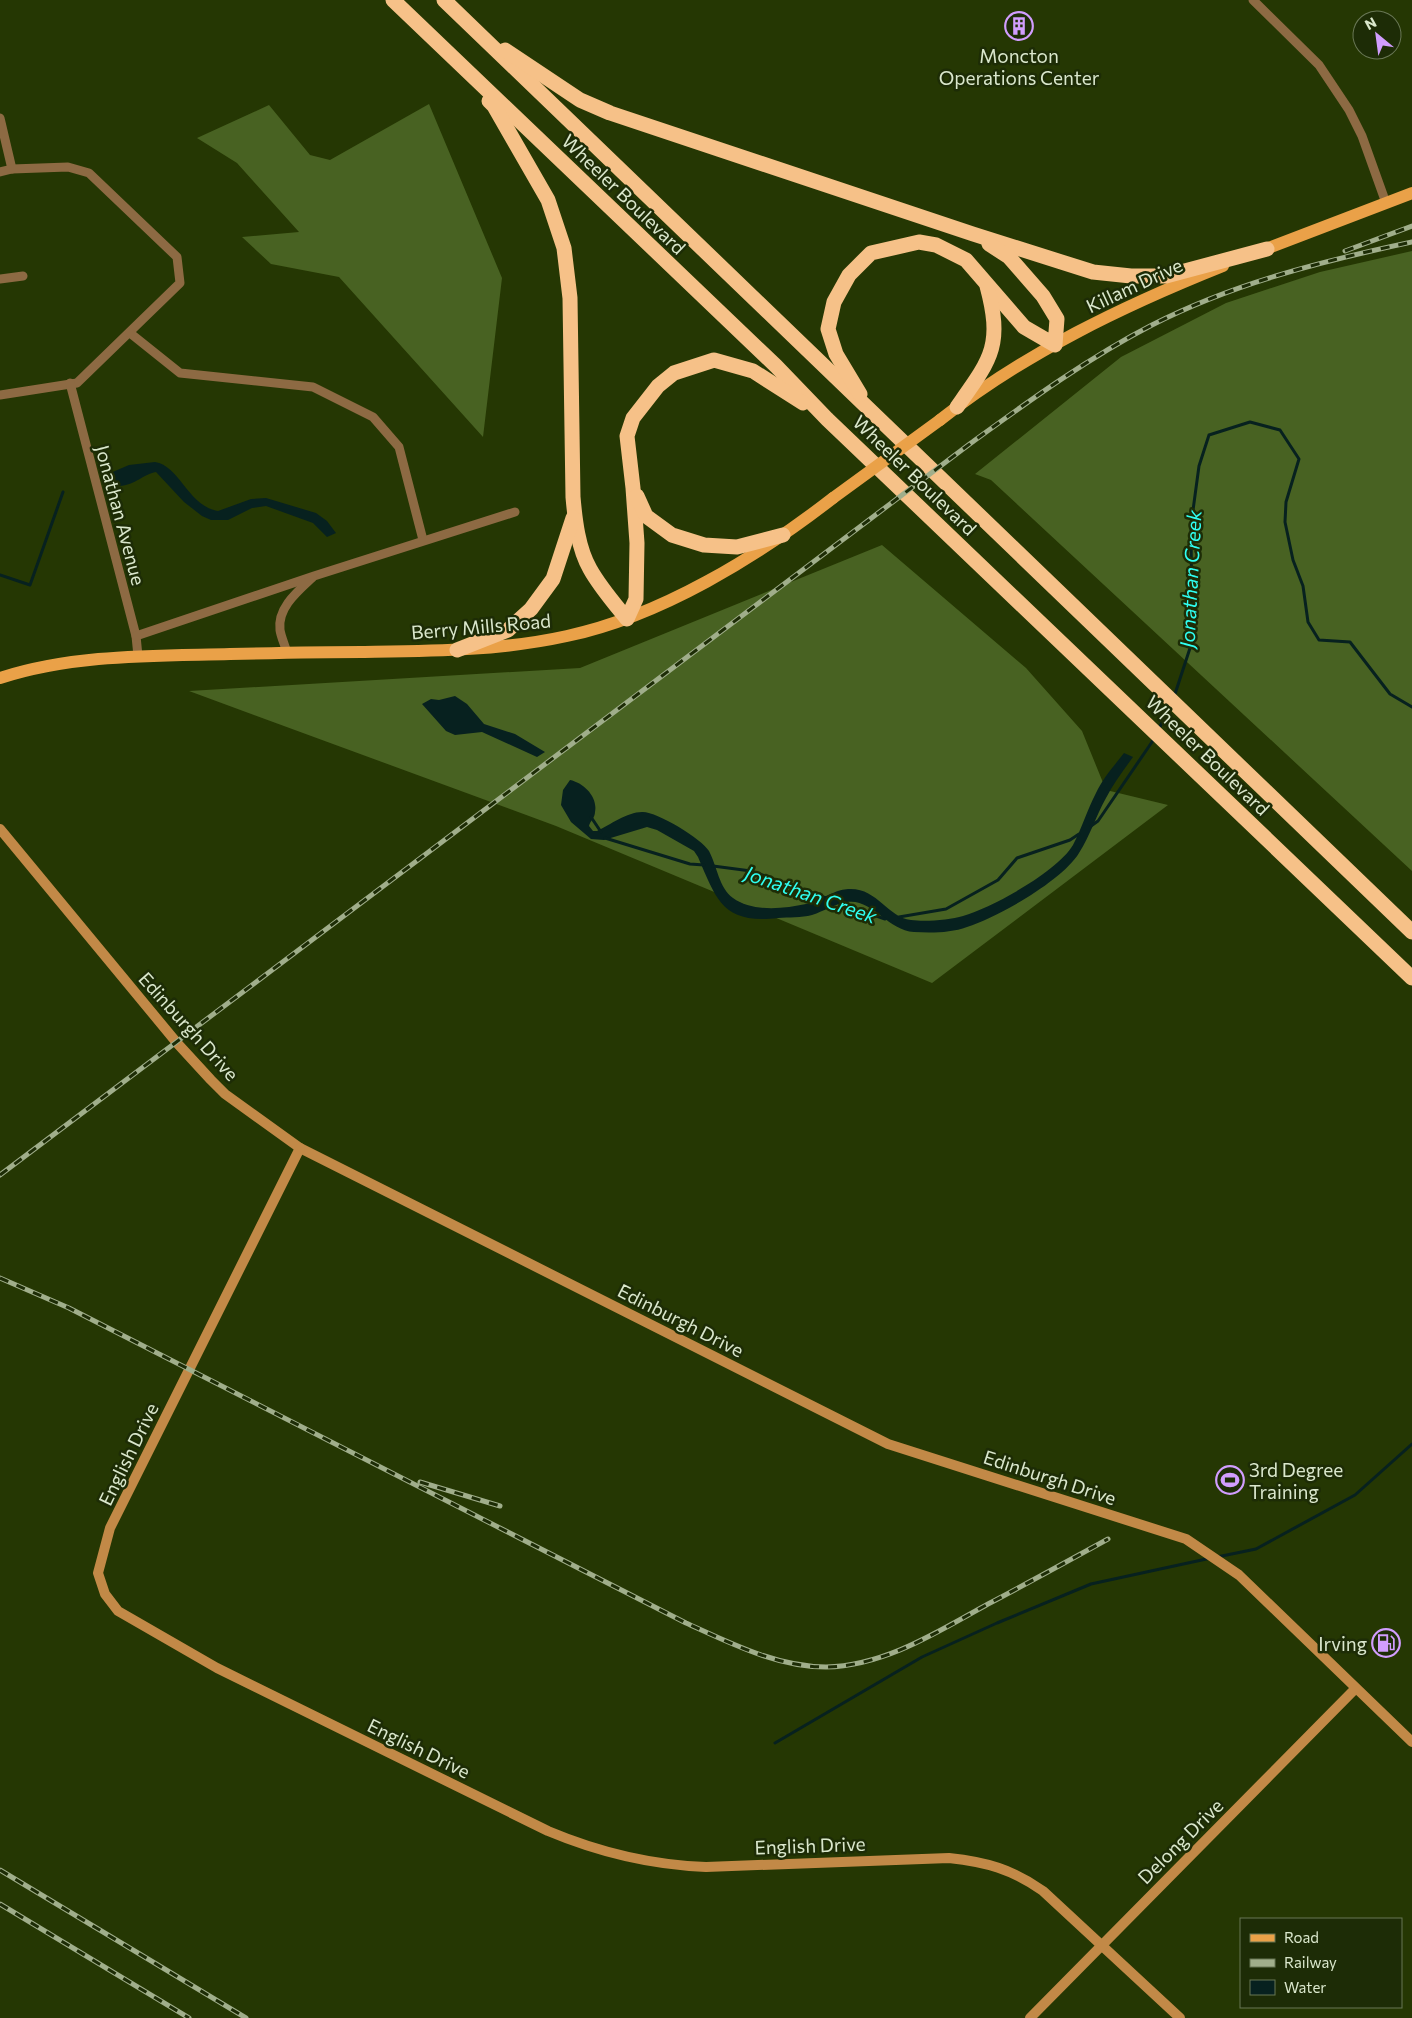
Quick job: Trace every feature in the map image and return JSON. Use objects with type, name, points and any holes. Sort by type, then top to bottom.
[{"type":"highway","name":"Wheeler Boulevard","points":[[392,0],[769,359],[827,419],[1412,978]]},
{"type":"highway","points":[[392,0],[494,106],[548,200],[564,248],[570,298],[573,497],[580,544],[589,567],[627,619],[636,599],[637,544],[634,488],[627,436],[633,418],[658,386],[674,373],[714,360],[754,371],[827,419]]},
{"type":"highway","name":"Wheeler Boulevard","points":[[444,0],[1412,932]]},
{"type":"highway","points":[[472,28],[580,100],[610,113],[1093,272],[1131,276],[1166,276],[1267,249]]},
{"type":"highway","points":[[874,415],[836,354],[828,329],[834,302],[849,275],[872,253],[919,242],[936,245],[966,260],[1024,327],[1054,345],[1057,319],[1043,296],[1009,257],[973,234]]},
{"type":"highway","points":[[957,407],[990,356],[995,332],[994,310],[986,282]]},
{"type":"highway","points":[[634,488],[646,516],[672,534],[704,545],[737,547],[783,535]]},
{"type":"highway","points":[[457,650],[508,630],[531,609],[553,579],[575,514]]},
{"type":"main road","name":"Killam Drive","points":[[894,454],[1002,376],[1115,312],[1267,249],[1412,193]]},
{"type":"main road","name":"Berry Mills Road","points":[[0,678],[52,665],[138,656],[457,650],[542,641],[568,636],[627,619],[707,581],[754,555],[894,454]]},
{"type":"street","points":[[1253,0],[1319,65],[1349,110],[1362,136],[1386,203]]},
{"type":"street","points":[[0,118],[12,169]]},
{"type":"street","points":[[0,172],[12,169],[68,167],[89,173],[176,257],[180,284],[77,383],[0,395]]},
{"type":"street","points":[[0,279],[23,276]]},
{"type":"street","points":[[130,333],[180,373],[314,387],[373,417],[399,447],[423,540]]},
{"type":"street","name":"Jonathan Avenue","points":[[70,383],[136,636],[138,656]]},
{"type":"street","points":[[136,636],[423,540],[515,512]]},
{"type":"street","points":[[287,653],[280,628],[284,610],[295,594],[314,576]]},
{"type":"street","name":"Edinburgh Drive","points":[[0,829],[177,1043],[210,1080],[225,1094],[300,1148],[888,1444],[1186,1539],[1239,1575],[1412,1742]]},
{"type":"street","name":"English Drive","points":[[300,1148],[110,1528],[98,1573],[105,1594],[118,1611],[217,1668],[567,1839],[635,1858],[686,1866],[706,1867],[949,1858],[978,1861],[1003,1868],[1025,1878],[1043,1891],[1180,2018]]},
{"type":"street","name":"Delong Drive","points":[[1030,2018],[1356,1689]]},
{"type":"green space","points":[[429,104],[502,278],[483,437],[339,277],[271,264],[242,237],[299,232],[237,163],[197,138],[269,105],[310,155],[330,160]]},
{"type":"green space","points":[[1412,251],[1412,871],[991,480],[975,474],[1121,357],[1226,303],[1320,272]]},
{"type":"green space","points":[[882,545],[1026,668],[1082,731],[1106,790],[1168,805],[932,983],[556,826],[189,691],[580,668]]},
{"type":"water","points":[[155,462],[164,465],[171,471],[199,502],[208,508],[218,511],[251,499],[266,498],[316,513],[327,521],[336,533],[327,537],[313,523],[266,506],[252,508],[228,520],[211,520],[202,516],[184,502],[156,472],[125,485],[119,486],[115,482],[110,483],[108,474],[129,465]]},
{"type":"water","points":[[455,696],[467,704],[484,724],[515,734],[545,752],[537,757],[482,732],[455,735],[446,731],[422,704],[431,699],[439,700]]},
{"type":"water","points":[[1124,753],[1133,757],[1102,805],[1090,833],[1071,864],[1044,886],[1012,907],[967,927],[941,932],[904,930],[872,909],[856,902],[843,903],[804,917],[760,919],[745,917],[734,913],[724,906],[717,897],[694,851],[657,830],[647,827],[604,840],[591,839],[571,822],[561,805],[563,790],[570,780],[585,787],[592,796],[595,814],[589,826],[593,831],[597,831],[625,816],[642,812],[668,821],[705,846],[712,857],[724,889],[733,898],[749,906],[768,908],[797,906],[811,903],[832,893],[848,889],[867,893],[903,918],[917,921],[951,919],[976,911],[1007,897],[1039,877],[1065,855],[1073,845],[1099,788]]},
{"type":"waterway","name":"Jonathan Creek","points":[[1174,697],[1192,642],[1191,525],[1199,466],[1209,435],[1250,422],[1280,430],[1299,459],[1286,502],[1285,522],[1293,560],[1303,586],[1308,622],[1319,640],[1350,642],[1390,694],[1412,707]]},
{"type":"waterway","name":"Jonathan Creek","points":[[0,575],[30,585],[63,492]]},
{"type":"waterway","name":"Jonathan Creek","points":[[1158,731],[1170,705]]},
{"type":"waterway","name":"Jonathan Creek","points":[[1091,826],[1098,821],[1154,739]]},
{"type":"waterway","name":"Jonathan Creek","points":[[591,817],[601,832]]},
{"type":"waterway","name":"Jonathan Creek","points":[[899,917],[946,909],[998,880],[1017,858],[1070,840],[1079,834]]},
{"type":"waterway","name":"Jonathan Creek","points":[[605,838],[690,864],[704,865]]},
{"type":"waterway","name":"Jonathan Creek","points":[[713,866],[751,871],[826,898]]},
{"type":"waterway","name":"Jonathan Creek","points":[[839,903],[885,919]]},
{"type":"waterway","points":[[1217,1557],[1256,1549],[1355,1495],[1412,1444]]},
{"type":"waterway","points":[[775,1743],[922,1657],[997,1623],[1091,1584],[1211,1558]]},
{"type":"railway","points":[[1345,251],[1412,226]]},
{"type":"railway","points":[[0,1175],[971,443],[1059,381],[1105,351],[1152,325],[1215,297],[1279,275],[1345,257],[1412,242]]},
{"type":"railway","points":[[0,1278],[69,1308],[686,1623],[754,1652],[790,1663],[826,1667],[869,1661],[890,1654],[931,1636],[1108,1539]]},
{"type":"railway","points":[[420,1482],[500,1506]]},
{"type":"railway","points":[[0,1870],[246,2018]]},
{"type":"railway","points":[[0,1904],[189,2018]]},
{"type":"place","name":"Moncton Operations Center","points":[[1019,26]]},
{"type":"place","name":"3rd Degree Training","points":[[1230,1480]]},
{"type":"place","name":"Irving","points":[[1386,1643]]}]
